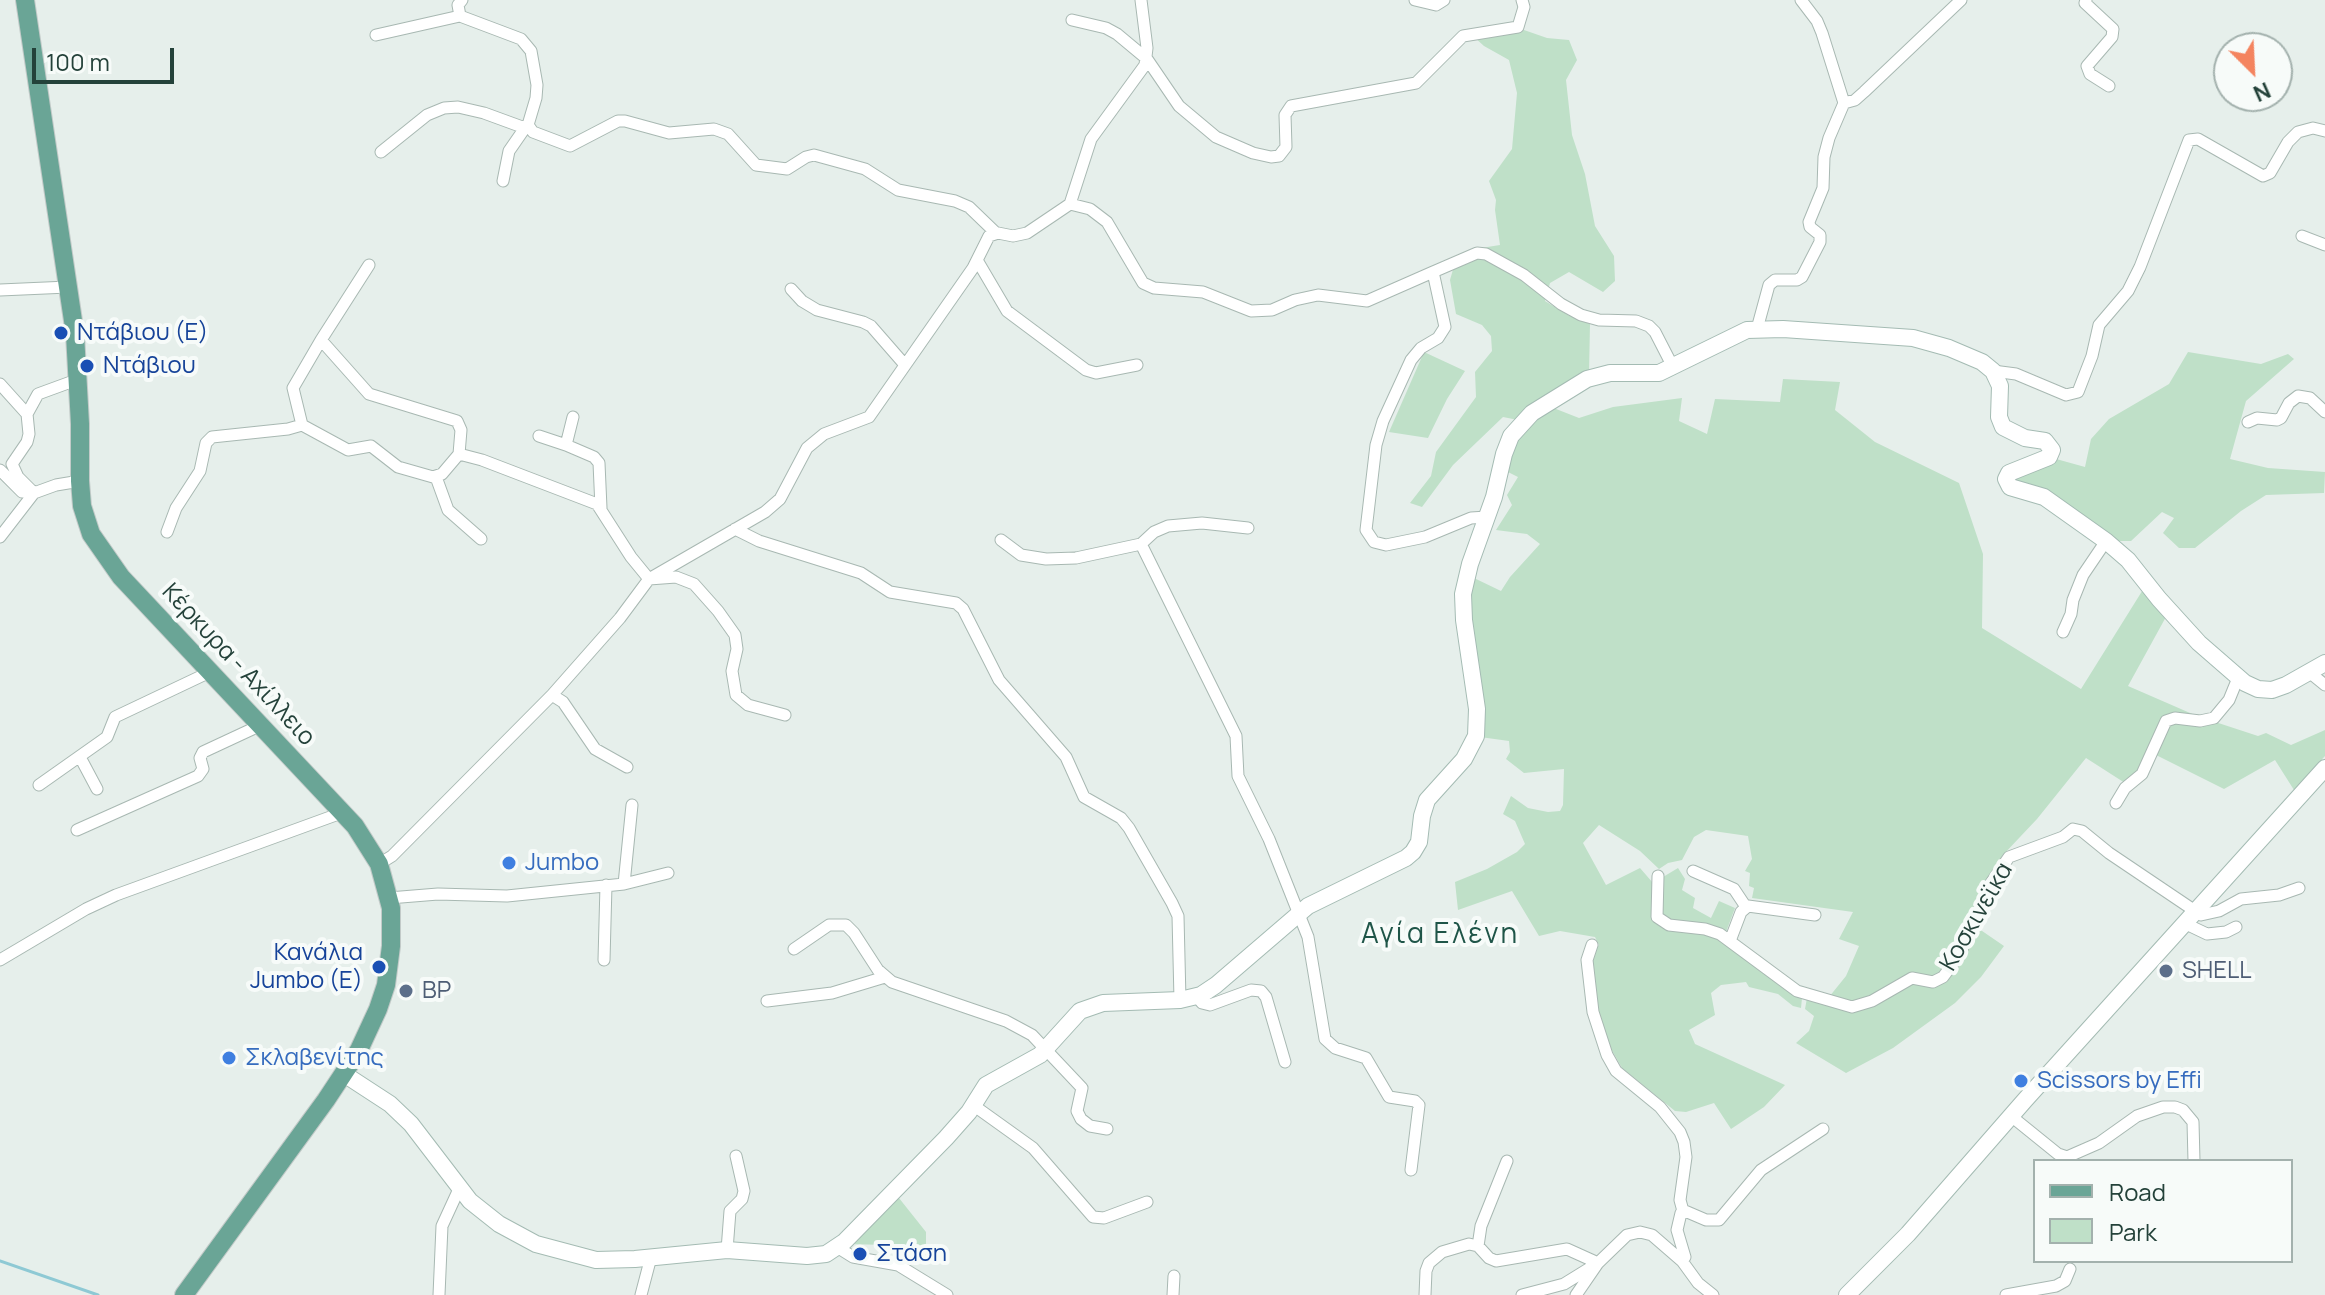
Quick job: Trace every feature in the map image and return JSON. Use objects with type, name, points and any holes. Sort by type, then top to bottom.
[{"type":"main road","name":"Κέρκυρα - Αχίλλειο","points":[[25,0],[79,379],[80,481],[86,520],[105,557],[344,812],[379,864],[389,898],[392,931],[386,985],[370,1029],[344,1074],[184,1295]]},
{"type":"street","points":[[460,16],[458,5],[462,0]]},
{"type":"street","points":[[381,152],[427,115],[444,108],[458,107],[526,127],[570,146],[618,121],[669,133],[714,129],[728,134],[756,165],[787,169],[814,155],[865,169],[898,190],[955,201],[969,207],[996,233],[1016,236],[1027,233],[1070,204],[1091,139],[1138,77],[1147,59],[1141,0]]},
{"type":"street","points":[[1415,0],[1433,5],[1444,0]]},
{"type":"street","points":[[1072,20],[1112,31],[1147,59],[1179,106],[1216,137],[1253,153],[1275,157],[1286,147],[1285,115],[1291,106],[1416,83],[1460,38],[1518,27],[1524,7],[1522,0]]},
{"type":"street","points":[[1757,329],[1769,285],[1775,280],[1797,280],[1802,277],[1820,242],[1820,235],[1810,227],[1809,220],[1823,188],[1824,157],[1829,138],[1844,103],[1817,21],[1801,0]]},
{"type":"street","points":[[1844,103],[1855,100],[1961,0]]},
{"type":"street","points":[[2086,0],[2085,3],[2113,29],[2112,37],[2087,66],[2090,74],[2109,86]]},
{"type":"street","points":[[376,35],[460,16],[521,39],[531,51],[536,98],[526,127],[509,151],[503,181]]},
{"type":"street","points":[[1993,371],[2016,374],[2066,395],[2078,392],[2092,356],[2099,325],[2128,291],[2140,267],[2189,140],[2198,139],[2263,176],[2270,173],[2288,142],[2298,132],[2313,128],[2325,131]]},
{"type":"street","points":[[1070,204],[1090,209],[1107,222],[1143,283],[1154,288],[1203,292],[1251,311],[1272,310],[1318,295],[1367,301],[1477,253],[1486,254],[1510,266],[1565,307],[1587,318],[1646,324],[1655,332],[1673,367]]},
{"type":"street","points":[[379,864],[392,856],[552,695],[620,618],[649,579],[765,512],[780,499],[807,448],[824,434],[869,417],[977,260],[987,238],[996,233]]},
{"type":"street","points":[[2302,236],[2325,245]]},
{"type":"street","points":[[977,260],[1007,311],[1088,372],[1137,365]]},
{"type":"street","points":[[302,425],[293,388],[369,265]]},
{"type":"street","points":[[1433,272],[1445,327],[1436,340],[1421,348],[1411,360],[1383,421],[1376,445],[1366,530],[1374,542],[1386,545],[1425,537],[1471,518],[1487,517]]},
{"type":"street","points":[[0,290],[68,287]]},
{"type":"street","points":[[791,289],[817,310],[867,324],[905,365]]},
{"type":"street","points":[[344,1074],[390,1104],[411,1124],[459,1189],[492,1219],[536,1244],[596,1260],[727,1250],[814,1256],[826,1254],[837,1247],[938,1146],[989,1083],[1045,1050],[1083,1009],[1110,1002],[1188,998],[1216,985],[1299,913],[1327,895],[1413,852],[1419,842],[1427,800],[1475,742],[1477,709],[1463,601],[1468,574],[1506,447],[1515,430],[1552,399],[1596,376],[1621,373],[1653,375],[1724,339],[1757,329],[1913,338],[1982,362],[1993,371],[2000,386],[1999,417],[2003,427],[2025,438],[2047,442],[2052,450],[2049,457],[2012,471],[2007,476],[2007,484],[2013,489],[2044,497],[2106,541],[2128,560],[2199,643],[2252,687],[2268,691],[2286,685],[2325,663]]},
{"type":"street","points":[[167,532],[176,508],[200,471],[205,446],[210,439],[302,425],[331,438],[348,450],[369,445],[398,467],[436,477],[459,454],[461,430],[457,421],[369,394],[321,340]]},
{"type":"street","points":[[27,414],[38,394],[79,379]]},
{"type":"street","points":[[0,384],[27,414],[27,442],[12,464],[31,496]]},
{"type":"street","points":[[2248,422],[2253,418],[2270,421],[2281,418],[2289,403],[2298,396],[2310,398],[2325,412]]},
{"type":"street","points":[[566,445],[573,417]]},
{"type":"street","points":[[539,436],[598,460],[601,468],[601,508],[631,557],[649,579]]},
{"type":"street","points":[[459,454],[482,460],[601,508]]},
{"type":"street","points":[[0,470],[31,496]]},
{"type":"street","points":[[436,477],[448,510],[481,539]]},
{"type":"street","points":[[0,537],[31,496],[56,485],[80,481]]},
{"type":"street","points":[[1001,540],[1021,555],[1046,559],[1076,558],[1141,544],[1154,532],[1168,526],[1202,523],[1248,528]]},
{"type":"street","points":[[735,529],[759,541],[861,573],[890,592],[956,603],[963,609],[999,680],[1066,757],[1084,797],[1121,818],[1129,828],[1178,916],[1188,998]]},
{"type":"street","points":[[2063,632],[2083,575],[2106,541]]},
{"type":"street","points":[[1141,544],[1231,725],[1237,745],[1235,763],[1238,776],[1269,839],[1313,955],[1325,1039],[1335,1048],[1365,1057],[1389,1097],[1415,1101],[1419,1105],[1411,1170]]},
{"type":"street","points":[[649,579],[683,578],[699,589],[735,635],[737,649],[732,671],[736,695],[748,705],[785,715]]},
{"type":"street","points":[[39,785],[109,736],[115,717],[212,671]]},
{"type":"street","points":[[2309,672],[2325,685]]},
{"type":"street","points":[[2116,803],[2125,788],[2142,774],[2166,721],[2175,718],[2200,721],[2214,718],[2229,700],[2238,678]]},
{"type":"street","points":[[552,695],[563,702],[595,749],[627,767]]},
{"type":"street","points":[[77,830],[198,776],[203,769],[200,758],[203,752],[261,725]]},
{"type":"street","points":[[80,757],[97,789]]},
{"type":"street","points":[[1847,1295],[1893,1250],[2325,768]]},
{"type":"street","points":[[624,884],[632,805]]},
{"type":"street","points":[[0,960],[86,909],[116,895],[344,812]]},
{"type":"street","name":"Κοσκινεϊκα","points":[[1658,876],[1657,917],[1669,925],[1705,929],[1730,941],[1797,991],[1839,1004],[1861,1005],[1912,978],[1938,981],[1960,954],[1991,883],[2009,857],[2058,839],[2077,828],[2189,918]]},
{"type":"street","points":[[1693,871],[1734,889],[1746,907]]},
{"type":"street","points":[[389,898],[438,894],[507,896],[624,884],[668,873]]},
{"type":"street","points":[[604,960],[606,885]]},
{"type":"street","points":[[2189,918],[2211,914],[2241,899],[2279,895],[2299,888]]},
{"type":"street","points":[[1730,941],[1746,907],[1815,915]]},
{"type":"street","points":[[2189,918],[2207,934],[2226,932],[2236,927]]},
{"type":"street","points":[[794,949],[829,925],[846,925],[885,977],[1023,1029],[1082,1088],[1077,1111],[1081,1119],[1090,1126],[1107,1129]]},
{"type":"street","points":[[1592,945],[1587,960],[1593,1012],[1607,1055],[1616,1071],[1660,1107],[1684,1142],[1686,1157],[1680,1200],[1683,1211],[1677,1230],[1685,1257],[1682,1261]]},
{"type":"street","points":[[767,1001],[832,993],[885,977]]},
{"type":"street","points":[[1188,998],[1210,1005],[1251,990],[1261,991],[1266,997],[1285,1062]]},
{"type":"street","points":[[973,1105],[1033,1148],[1093,1217],[1104,1218],[1147,1202]]},
{"type":"street","points":[[2011,1116],[2058,1154],[2067,1157],[2099,1143],[2137,1116],[2163,1107],[2175,1107],[2183,1110],[2193,1122],[2194,1159]]},
{"type":"street","points":[[1683,1211],[1712,1221],[1719,1220],[1761,1170],[1823,1129]]},
{"type":"street","points":[[727,1250],[730,1211],[742,1199],[744,1191],[736,1156]]},
{"type":"street","points":[[1478,1246],[1485,1215],[1507,1161]]},
{"type":"street","points":[[439,1295],[442,1226],[459,1189]]},
{"type":"street","points":[[1576,1295],[1598,1263],[1627,1235],[1640,1232],[1652,1235],[1682,1261],[1698,1283],[1713,1295]]},
{"type":"street","points":[[1425,1295],[1426,1271],[1434,1257],[1465,1244],[1478,1246],[1496,1261],[1567,1249],[1598,1263]]},
{"type":"street","points":[[837,1247],[853,1257],[898,1265],[947,1295]]},
{"type":"street","points":[[641,1295],[651,1257]]},
{"type":"street","points":[[1522,1295],[1564,1284],[1598,1263]]},
{"type":"street","points":[[2006,1295],[2056,1286],[2065,1281],[2070,1269]]},
{"type":"street","points":[[1173,1295],[1174,1276]]},
{"type":"green space","points":[[1524,30],[1547,38],[1569,40],[1577,60],[1566,80],[1572,135],[1585,174],[1595,226],[1614,256],[1615,281],[1603,292],[1569,272],[1550,283],[1545,301],[1590,324],[1589,374],[1518,420],[1503,417],[1453,465],[1422,507],[1410,503],[1431,476],[1436,452],[1476,397],[1475,372],[1492,351],[1491,336],[1482,325],[1456,314],[1450,280],[1454,266],[1481,248],[1500,245],[1496,200],[1489,181],[1512,149],[1517,93],[1509,60],[1473,36]]},
{"type":"green space","points":[[1424,352],[1465,371],[1428,438],[1389,432]]},
{"type":"green space","points":[[2188,352],[2261,364],[2288,354],[2294,359],[2246,401],[2230,459],[2268,468],[2325,472],[2324,493],[2266,495],[2195,548],[2179,548],[2163,533],[2174,518],[2162,512],[2131,541],[2106,541],[2007,476],[2049,457],[2085,467],[2091,439],[2109,419],[2169,384]]},
{"type":"green space","points":[[1783,379],[1840,382],[1835,410],[1875,442],[1959,483],[1983,554],[1982,628],[2081,689],[2144,588],[2167,615],[2128,686],[2197,716],[2258,736],[2266,733],[2291,745],[2325,730],[2325,756],[2294,790],[2275,760],[2224,789],[2148,751],[2139,773],[2125,783],[2086,758],[2037,819],[2003,855],[1969,922],[2004,946],[1981,977],[1955,1003],[1893,1048],[1846,1073],[1796,1043],[1809,1031],[1814,1016],[1805,1009],[1807,998],[1825,1002],[1846,976],[1859,946],[1839,939],[1853,912],[1752,898],[1754,888],[1749,886],[1750,873],[1745,871],[1752,859],[1748,836],[1706,830],[1694,837],[1682,860],[1659,869],[1640,851],[1599,825],[1583,843],[1606,885],[1640,868],[1653,883],[1678,868],[1685,879],[1682,890],[1695,898],[1693,908],[1711,918],[1719,901],[1735,908],[1723,940],[1802,998],[1801,1008],[1793,1006],[1778,994],[1749,987],[1746,982],[1721,985],[1711,993],[1715,1015],[1689,1030],[1695,1044],[1785,1085],[1764,1107],[1731,1129],[1714,1103],[1686,1112],[1675,1111],[1622,1068],[1602,1033],[1590,954],[1599,945],[1595,937],[1560,931],[1539,936],[1512,891],[1458,910],[1455,882],[1487,869],[1525,844],[1515,821],[1503,814],[1511,796],[1528,808],[1548,812],[1560,811],[1563,805],[1564,769],[1524,773],[1506,759],[1510,752],[1509,741],[1480,737],[1470,597],[1474,578],[1501,591],[1540,544],[1527,534],[1496,530],[1512,505],[1507,495],[1518,477],[1506,471],[1518,434],[1551,407],[1579,418],[1613,407],[1682,398],[1679,421],[1707,434],[1715,399],[1780,402]]},
{"type":"green space","points":[[895,1193],[926,1232],[926,1246],[848,1244]]},
{"type":"waterway","points":[[0,1261],[98,1295]]},
{"type":"place","name":"Ντάβιου (E)","points":[[61,333]]},
{"type":"place","name":"Ντάβιου","points":[[87,366]]},
{"type":"place","name":"Jumbo","points":[[509,863]]},
{"type":"place","name":"Κανάλια Jumbo (E)","points":[[379,967]]},
{"type":"place","name":"SHELL","points":[[2166,971]]},
{"type":"place","name":"BP","points":[[406,991]]},
{"type":"place","name":"Σκλαβενίτης","points":[[229,1058]]},
{"type":"place","name":"Scissors by Effi","points":[[2021,1081]]},
{"type":"place","name":"Στάση","points":[[860,1254]]},
{"type":"district","name":"Αγία Ελένη","points":[[1440,935]]}]
